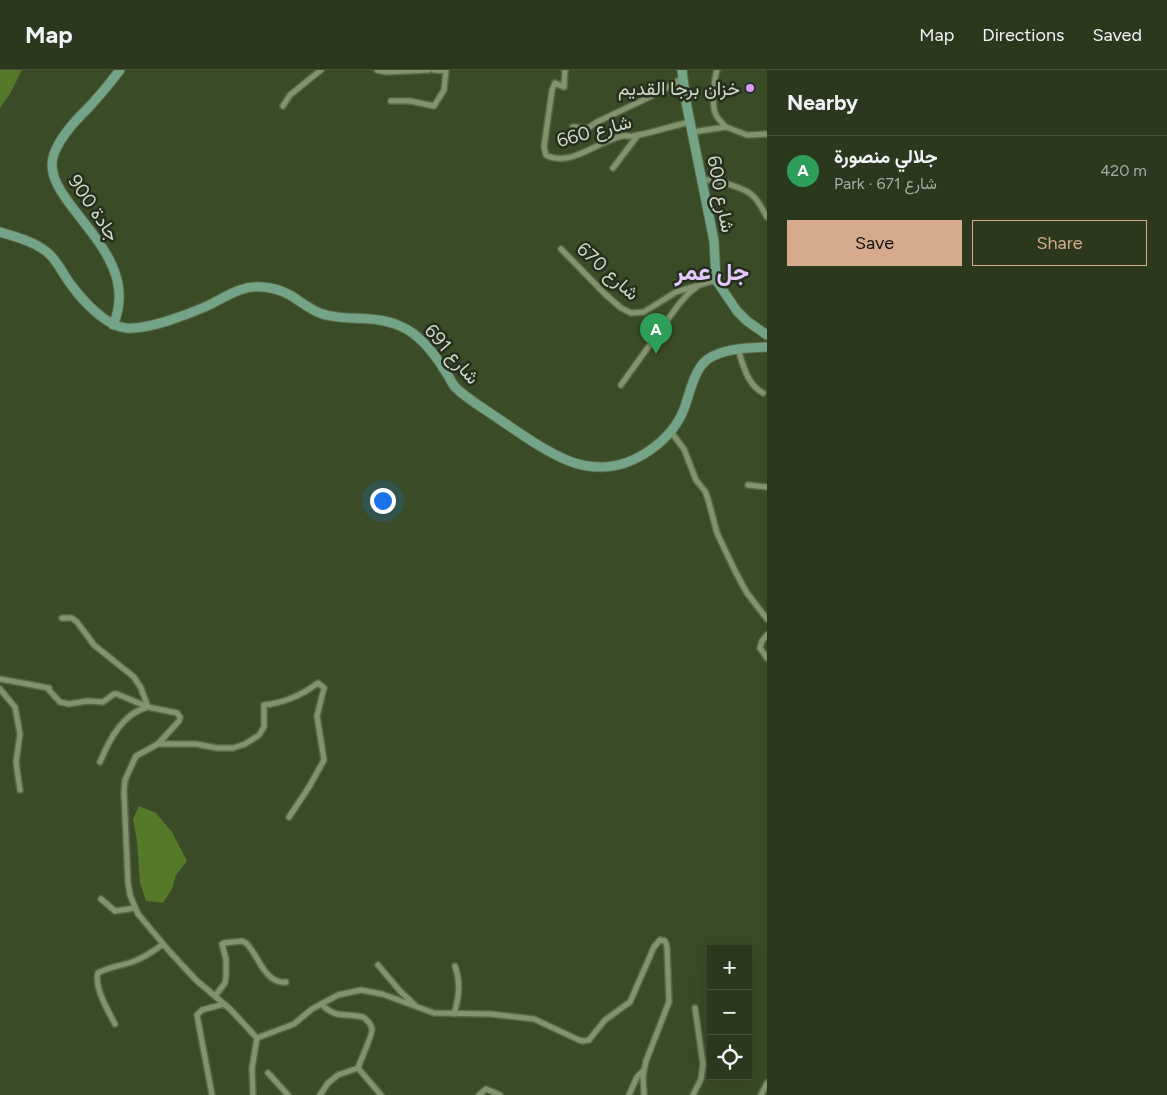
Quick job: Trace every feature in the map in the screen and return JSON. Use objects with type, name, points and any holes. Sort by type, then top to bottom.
[{"type":"main road","name":"جادة 900","points":[[113,325],[118,315],[120,297],[114,268],[96,238],[59,188],[52,166],[53,156],[65,135],[120,70]]},
{"type":"main road","name":"شارع 600","points":[[683,74],[690,122],[714,242],[716,280]]},
{"type":"main road","points":[[0,232],[26,240],[46,251],[85,301],[113,325]]},
{"type":"main road","points":[[716,280],[737,311],[747,321],[767,335]]},
{"type":"main road","name":"شارع 691","points":[[113,325],[126,328],[142,327],[184,315],[240,290],[265,287],[284,292],[319,313],[328,316],[381,320],[398,325],[414,333],[432,352],[455,386],[471,400],[522,434],[566,460],[581,465],[603,467],[619,464],[649,451],[671,432],[677,423],[704,362],[717,354],[738,349],[767,347]]},
{"type":"street","points":[[283,106],[290,95],[321,70]]},
{"type":"street","points":[[377,70],[394,72],[429,70]]},
{"type":"street","points":[[391,101],[410,101],[434,106],[444,90],[446,71],[434,70]]},
{"type":"street","name":"شارع 660","points":[[565,70],[564,87],[556,83],[553,86],[546,126],[544,148],[546,155],[557,159],[567,157],[616,138],[638,135],[690,122]]},
{"type":"street","points":[[717,70],[714,110],[716,117],[726,127],[747,135],[767,134]]},
{"type":"street","points":[[573,127],[588,128],[658,93],[683,74]]},
{"type":"street","points":[[692,132],[726,127]]},
{"type":"street","points":[[613,168],[638,135]]},
{"type":"street","points":[[702,180],[716,181],[753,195],[767,218]]},
{"type":"street","name":"شارع 670","points":[[561,249],[605,294],[630,313],[644,312],[676,292],[716,280]]},
{"type":"street","points":[[621,385],[679,304],[701,284]]},
{"type":"street","points":[[738,349],[747,376],[757,390],[763,393]]},
{"type":"street","points":[[671,432],[684,449],[696,480],[705,491],[717,533],[736,573],[747,593],[767,620]]},
{"type":"street","points":[[748,485],[767,487]]},
{"type":"street","points":[[62,618],[72,618],[77,622],[94,645],[134,677],[141,688],[148,707]]},
{"type":"street","points":[[767,635],[762,641],[760,648],[767,658]]},
{"type":"street","points":[[0,679],[49,688],[58,700],[64,703],[103,702],[117,694],[148,707],[177,713],[180,717],[174,728],[158,744],[136,756],[124,786],[128,883],[138,914],[196,980],[224,1004],[257,1038]]},
{"type":"street","points":[[158,744],[196,744],[217,748],[233,748],[245,744],[259,735],[264,727],[264,705],[274,704],[306,692],[318,683],[322,685],[324,688],[317,716],[324,760],[289,817]]},
{"type":"street","points":[[0,689],[14,707],[20,734],[16,762],[20,790]]},
{"type":"street","points":[[100,762],[108,743],[120,726],[136,712],[148,707]]},
{"type":"street","points":[[101,899],[115,910],[135,908]]},
{"type":"street","points":[[257,1038],[294,1024],[312,1009],[338,995],[361,990],[382,994],[434,1013],[490,1014],[534,1019],[579,1040],[589,1040],[605,1020],[630,1002],[654,947],[657,942],[662,940],[667,947],[669,1002],[646,1061],[644,1095]]},
{"type":"street","points":[[215,996],[225,984],[226,959],[222,944],[224,943],[242,941],[246,943],[269,976],[276,981],[286,982]]},
{"type":"street","points":[[115,1024],[105,1005],[96,979],[98,973],[132,962],[163,944]]},
{"type":"street","points":[[378,965],[417,1008]]},
{"type":"street","points":[[454,1014],[459,996],[459,979],[455,966]]},
{"type":"street","points":[[212,1095],[197,1015],[202,1010],[224,1004]]},
{"type":"street","points":[[321,1004],[330,1012],[363,1017],[371,1025],[373,1032],[363,1052],[358,1068]]},
{"type":"street","points":[[693,1095],[701,1079],[703,1064],[695,1008]]},
{"type":"street","points":[[253,1095],[252,1068],[257,1038]]},
{"type":"street","points":[[320,1095],[328,1083],[338,1076],[358,1068]]},
{"type":"street","points":[[358,1068],[381,1095]]},
{"type":"street","points":[[629,1095],[638,1077],[644,1070]]},
{"type":"street","points":[[268,1073],[288,1095]]},
{"type":"street","points":[[761,1095],[767,1083]]},
{"type":"street","points":[[479,1095],[486,1089],[500,1095]]},
{"type":"green space","points":[[0,70],[22,70],[10,94],[0,108]]},
{"type":"green space","points":[[139,806],[156,813],[172,832],[187,861],[176,875],[172,889],[163,903],[146,901],[140,883],[137,841],[133,819]]},
{"type":"place","name":"خزان برجا القديم","points":[[750,88]]},
{"type":"place","name":"جلالي منصورة","points":[[656,354]]},
{"type":"district","name":"جل عمر","points":[[712,271]]}]
